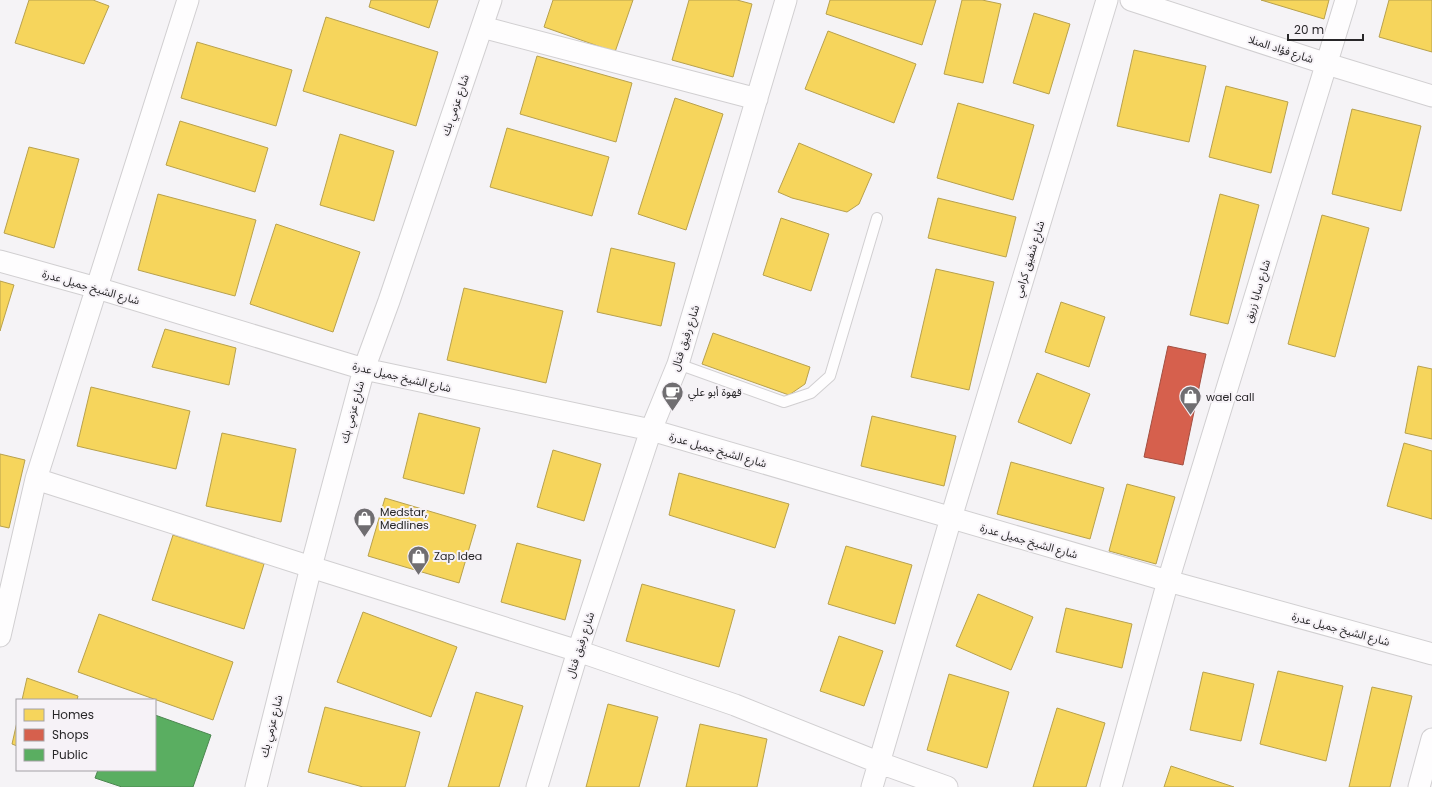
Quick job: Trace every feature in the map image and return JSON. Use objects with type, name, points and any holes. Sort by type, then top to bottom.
[{"type":"street","points":[[0,636],[36,479],[188,0]]},
{"type":"street","name":"شارع عزمي بك","points":[[256,787],[311,567],[364,369],[389,301],[491,0]]},
{"type":"street","name":"شارع رفيق فتال","points":[[537,787],[578,651],[651,430],[678,364],[786,0]]},
{"type":"street","name":"شارع شفيق كرامي","points":[[872,787],[951,518],[1107,0]]},
{"type":"street","name":"شارع فؤاد المنلا","points":[[1131,0],[1327,64],[1432,96]]},
{"type":"street","name":"شارع سابا زريق","points":[[1111,787],[1168,581],[1346,0]]},
{"type":"street","points":[[482,27],[758,98]]},
{"type":"street","name":"شارع الشيخ جميل عدرة","points":[[0,261],[97,288],[364,369],[651,430],[1168,581],[1432,654]]},
{"type":"street","points":[[36,479],[578,651],[735,705],[880,763],[947,787]]},
{"type":"street","points":[[1419,787],[1432,739]]},
{"type":"lane","points":[[678,364],[784,402],[811,393],[830,376],[877,218]]},
{"type":"building: Homes","points":[[29,0],[93,0],[109,6],[84,64],[15,43]]},
{"type":"building: Homes","points":[[371,0],[438,0],[429,28],[369,7]]},
{"type":"building: Homes","points":[[553,0],[633,0],[615,52],[544,27]]},
{"type":"building: Homes","points":[[689,0],[737,0],[752,4],[733,77],[672,60]]},
{"type":"building: Homes","points":[[830,0],[936,0],[922,45],[826,14]]},
{"type":"building: Homes","points":[[962,0],[982,0],[1001,4],[983,83],[944,74]]},
{"type":"building: Homes","points":[[1261,0],[1329,0],[1324,19]]},
{"type":"building: Homes","points":[[1389,0],[1432,0],[1432,52],[1379,37]]},
{"type":"building: Homes","points":[[1034,13],[1070,24],[1049,94],[1013,83]]},
{"type":"building: Homes","points":[[326,17],[438,52],[416,126],[303,91]]},
{"type":"building: Homes","points":[[828,31],[916,64],[894,123],[805,89]]},
{"type":"building: Homes","points":[[197,42],[292,70],[276,126],[181,98]]},
{"type":"building: Homes","points":[[1134,50],[1206,66],[1189,142],[1117,126]]},
{"type":"building: Homes","points":[[537,56],[632,83],[616,142],[520,114]]},
{"type":"building: Homes","points":[[1226,86],[1288,102],[1271,173],[1209,157]]},
{"type":"building: Homes","points":[[675,98],[723,114],[686,230],[638,214]]},
{"type":"building: Homes","points":[[958,103],[1034,125],[1013,200],[937,178]]},
{"type":"building: Homes","points":[[1352,109],[1421,126],[1401,211],[1332,194]]},
{"type":"building: Homes","points":[[180,121],[268,148],[255,192],[166,165]]},
{"type":"building: Homes","points":[[507,128],[609,157],[592,216],[490,187]]},
{"type":"building: Homes","points":[[340,134],[394,151],[374,221],[320,205]]},
{"type":"building: Homes","points":[[799,143],[872,174],[859,204],[847,212],[792,198],[778,192]]},
{"type":"building: Homes","points":[[29,147],[79,159],[54,248],[4,233]]},
{"type":"building: Homes","points":[[158,194],[256,220],[235,296],[138,270]]},
{"type":"building: Homes","points":[[1220,194],[1259,205],[1228,324],[1190,315]]},
{"type":"building: Homes","points":[[938,198],[1016,217],[1006,257],[928,238]]},
{"type":"building: Homes","points":[[1322,215],[1369,228],[1335,357],[1288,344]]},
{"type":"building: Homes","points":[[781,218],[829,234],[811,291],[763,275]]},
{"type":"building: Homes","points":[[276,224],[360,252],[333,332],[250,304]]},
{"type":"building: Homes","points":[[611,248],[675,263],[661,326],[597,312]]},
{"type":"building: Homes","points":[[936,269],[994,282],[969,390],[911,377]]},
{"type":"building: Homes","points":[[0,281],[14,285],[0,331]]},
{"type":"building: Homes","points":[[464,288],[563,311],[546,383],[447,360]]},
{"type":"building: Homes","points":[[1061,302],[1105,317],[1089,367],[1045,352]]},
{"type":"building: Homes","points":[[165,329],[236,348],[229,385],[152,367]]},
{"type":"building: Homes","points":[[713,333],[810,367],[805,384],[789,395],[702,364]]},
{"type":"building: Homes","points":[[1418,366],[1432,369],[1432,439],[1405,433]]},
{"type":"building: Homes","points":[[1037,373],[1090,394],[1071,444],[1018,422]]},
{"type":"building: Homes","points":[[91,387],[190,411],[176,469],[77,446]]},
{"type":"building: Homes","points":[[419,413],[480,428],[464,494],[403,478]]},
{"type":"building: Homes","points":[[872,416],[956,436],[944,486],[861,466]]},
{"type":"building: Homes","points":[[222,433],[296,449],[281,522],[206,506]]},
{"type":"building: Homes","points":[[1404,443],[1432,451],[1432,519],[1387,506]]},
{"type":"building: Homes","points":[[553,450],[601,464],[584,521],[537,507]]},
{"type":"building: Homes","points":[[0,454],[25,460],[9,528],[0,526]]},
{"type":"building: Homes","points":[[1011,462],[1104,488],[1090,539],[997,514]]},
{"type":"building: Homes","points":[[679,473],[789,504],[775,548],[669,515]]},
{"type":"building: Homes","points":[[1127,484],[1175,497],[1156,564],[1109,551]]},
{"type":"building: Homes","points":[[385,498],[476,525],[459,583],[368,556]]},
{"type":"building: Homes","points":[[173,535],[264,564],[244,629],[152,600]]},
{"type":"building: Homes","points":[[517,543],[581,560],[565,620],[501,602]]},
{"type":"building: Homes","points":[[846,546],[912,565],[895,624],[828,604]]},
{"type":"building: Homes","points":[[642,584],[735,610],[719,667],[626,641]]},
{"type":"building: Homes","points":[[978,594],[1033,617],[1011,670],[956,646]]},
{"type":"building: Homes","points":[[1066,608],[1132,624],[1122,668],[1056,652]]},
{"type":"building: Homes","points":[[363,612],[457,647],[431,717],[337,682]]},
{"type":"building: Homes","points":[[99,614],[233,662],[213,720],[78,672]]},
{"type":"building: Homes","points":[[839,636],[883,651],[864,706],[820,691]]},
{"type":"building: Homes","points":[[1278,671],[1343,686],[1326,761],[1260,744]]},
{"type":"building: Homes","points":[[1203,672],[1254,684],[1241,741],[1190,730]]},
{"type":"building: Homes","points":[[949,674],[1009,692],[987,768],[927,750]]},
{"type":"building: Homes","points":[[27,678],[78,696],[77,699],[22,699]]},
{"type":"building: Homes","points":[[1372,687],[1412,696],[1390,787],[1349,787]]},
{"type":"building: Homes","points":[[476,692],[523,706],[499,787],[448,787]]},
{"type":"building: Homes","points":[[608,704],[658,717],[639,787],[586,787]]},
{"type":"building: Homes","points":[[325,707],[420,732],[405,787],[363,787],[308,772]]},
{"type":"building: Homes","points":[[1057,708],[1105,723],[1086,787],[1033,787]]},
{"type":"building: Homes","points":[[700,724],[767,739],[757,787],[686,787]]},
{"type":"building: Homes","points":[[16,726],[16,746],[12,744]]},
{"type":"building: Homes","points":[[1171,766],[1234,787],[1164,787]]},
{"type":"building: Shops","points":[[1168,346],[1206,354],[1183,465],[1144,457]]},
{"type":"building: Public","points":[[156,715],[211,735],[193,787],[122,787],[95,778],[98,771],[156,771]]},
{"type":"place","name":"قهوة أبو علي","points":[[672,412]]},
{"type":"place","name":"wael call","points":[[1190,416]]},
{"type":"place","name":"Medstar, Medlines","points":[[365,538]]},
{"type":"place","name":"Zap Idea","points":[[418,576]]}]
